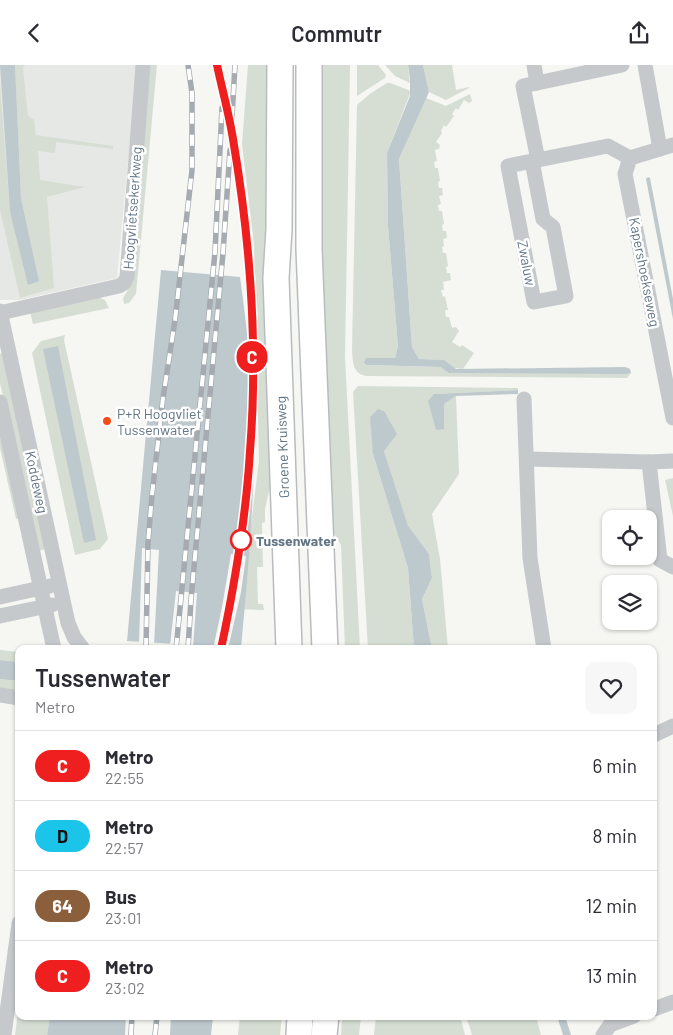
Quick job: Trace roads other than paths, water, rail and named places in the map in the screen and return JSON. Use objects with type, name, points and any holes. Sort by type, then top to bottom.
[{"type":"main road","name":"Groene Kruisweg","points":[[280,65],[279,229],[276,278],[289,645]]},
{"type":"main road","points":[[309,65],[309,249],[325,645]]},
{"type":"main road","points":[[299,1035],[300,1020]]},
{"type":"main road","points":[[324,1035],[326,1020]]},
{"type":"street","name":"Hoogvlietsekerkweg","points":[[0,312],[119,286],[124,283],[127,277],[144,65]]},
{"type":"street","points":[[534,65],[537,83],[622,65]]},
{"type":"street","points":[[630,159],[667,147],[645,65]]},
{"type":"street","name":"Zwaluw","points":[[537,83],[524,85],[535,160],[543,219],[553,227],[566,296],[534,302],[508,166],[535,160],[608,146],[630,159]]},
{"type":"street","name":"Kapershoekseweg","points":[[630,159],[626,174],[673,418]]},
{"type":"street","name":"Koddeweg","points":[[0,312],[68,623],[80,645]]},
{"type":"street","points":[[524,399],[530,558],[543,645]]},
{"type":"street","name":"Koddeweg","points":[[0,402],[53,645]]},
{"type":"street","points":[[527,459],[649,463],[673,461]]},
{"type":"street","points":[[649,463],[660,560],[673,567]]},
{"type":"street","points":[[0,597],[60,584]]},
{"type":"street","points":[[0,616],[64,602]]},
{"type":"street","points":[[0,695],[15,697]]},
{"type":"street","points":[[657,734],[673,726]]},
{"type":"street","points":[[4,1035],[15,953]]},
{"type":"street","points":[[657,1008],[673,1002]]},
{"type":"street","points":[[602,1035],[610,1025],[623,1020]]},
{"type":"railway","points":[[146,645],[148,543],[152,495],[192,170],[192,93],[188,65]]},
{"type":"railway","points":[[217,65],[233,137],[241,189],[250,279],[252,369],[251,451],[240,552],[222,645]]},
{"type":"railway","points":[[232,117],[235,65]]},
{"type":"railway","points":[[176,645],[215,252],[222,108]]},
{"type":"railway","points":[[188,645],[223,253],[230,150]]},
{"type":"railway","points":[[131,1035],[132,1020]]},
{"type":"railway","points":[[155,1035],[157,1020]]},
{"type":"metro line","name":"C","points":[[217,65],[241,189],[250,279],[252,326],[250,451],[240,551],[232,601],[222,645]]},
{"type":"place","name":"P+R Hoogvliet Tussenwater","points":[[107,421]]},
{"type":"place","name":"Tussenwater","points":[[241,540]]}]
